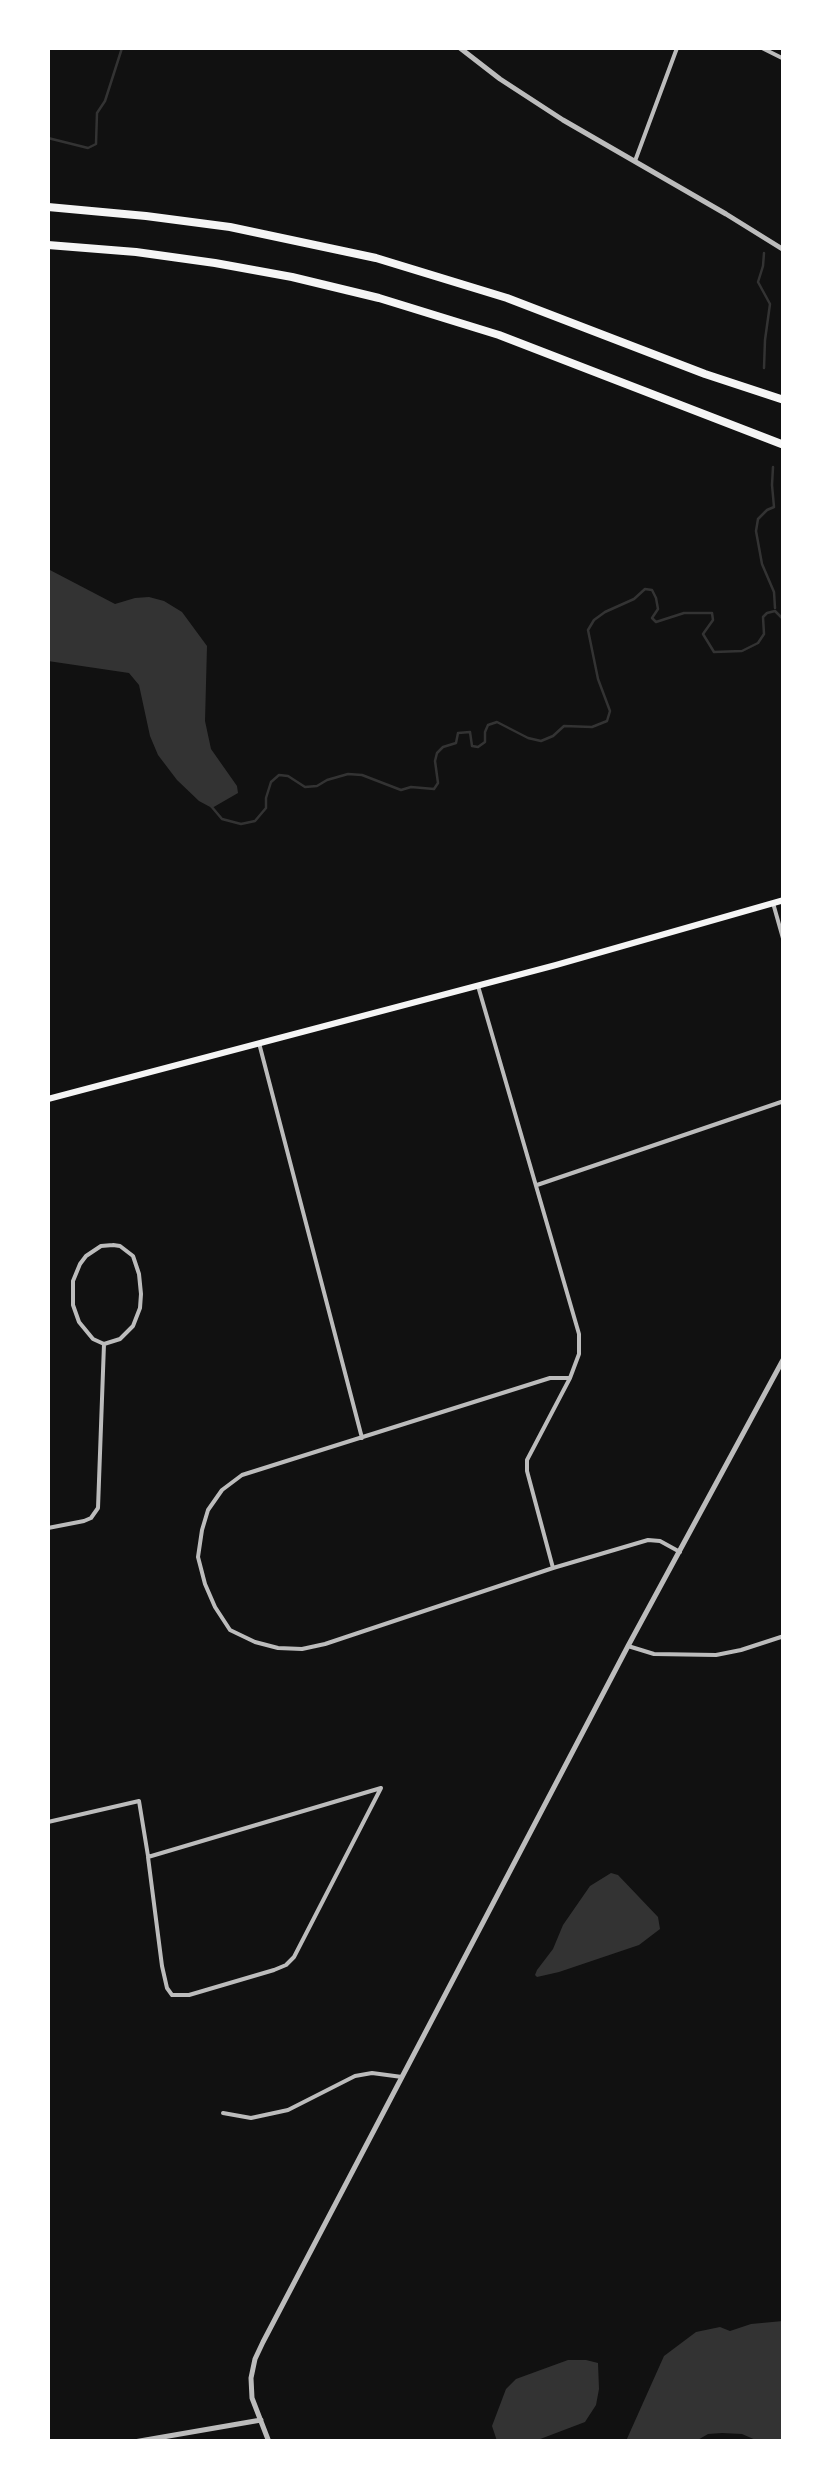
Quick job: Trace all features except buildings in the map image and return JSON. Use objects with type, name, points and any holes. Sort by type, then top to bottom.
[{"type":"highway","points":[[48,207],[230,227],[386,261],[507,298],[718,379],[784,400]]},
{"type":"highway","points":[[48,246],[215,262],[380,298],[526,344],[784,444]]},
{"type":"main road","points":[[48,1099],[478,986],[784,900]]},
{"type":"street","points":[[460,48],[532,99],[784,250]]},
{"type":"street","points":[[634,162],[676,48]]},
{"type":"street","points":[[762,48],[784,59]]},
{"type":"street","points":[[774,902],[784,942]]},
{"type":"street","points":[[478,986],[580,1334],[579,1354],[570,1378],[527,1460],[526,1471],[553,1568]]},
{"type":"street","points":[[260,1043],[362,1438]]},
{"type":"street","points":[[536,1185],[784,1101]]},
{"type":"street","points":[[113,1245],[127,1250],[137,1265],[140,1308],[132,1326],[120,1339],[104,1344],[93,1339],[79,1322],[73,1304],[73,1281],[86,1256],[102,1246],[113,1245]]},
{"type":"street","points":[[48,1528],[84,1521],[98,1508],[104,1344]]},
{"type":"street","points":[[269,2442],[252,2398],[255,2359],[628,1646],[784,1358]]},
{"type":"street","points":[[570,1378],[550,1378],[242,1475],[222,1490],[208,1510],[202,1530],[198,1557],[215,1607],[230,1630],[255,1642],[302,1649],[648,1540],[680,1552]]},
{"type":"street","points":[[628,1646],[654,1654],[716,1655],[784,1636]]},
{"type":"street","points":[[48,1822],[139,1801],[162,1966],[167,1988],[172,1995],[180,1996],[274,1970],[294,1957],[381,1788],[148,1856]]},
{"type":"street","points":[[223,2113],[251,2118],[288,2110],[355,2076],[402,2077]]},
{"type":"street","points":[[134,2442],[261,2420]]},
{"type":"shaded area","points":[[48,569],[115,604],[149,597],[182,612],[207,646],[205,721],[211,749],[238,793],[212,808],[177,780],[158,755],[139,685],[129,673],[48,661]]},
{"type":"shaded area","points":[[611,1873],[618,1875],[658,1917],[660,1929],[639,1945],[537,1977],[537,1970],[553,1949],[563,1925],[590,1886]]},
{"type":"shaded area","points":[[783,2321],[783,2441],[758,2441],[742,2434],[722,2433],[708,2434],[696,2441],[626,2441],[664,2356],[696,2332],[720,2327],[730,2331]]},
{"type":"shaded area","points":[[568,2360],[598,2363],[596,2405],[585,2422],[535,2441],[497,2441],[492,2426],[506,2389],[516,2379]]},
{"type":"waterway","points":[[48,138],[88,148],[96,144],[97,113],[105,101],[122,48]]},
{"type":"waterway","points":[[764,253],[758,282],[770,304],[764,368]]},
{"type":"waterway","points":[[773,467],[774,507],[758,519],[756,531],[775,608]]},
{"type":"waterway","points":[[211,806],[222,819],[241,824],[255,821],[266,808],[271,782],[279,775],[305,787],[348,774],[362,775],[401,790],[434,789],[438,783],[437,753],[456,743],[458,733],[470,732],[472,746],[478,747],[485,742],[488,725],[497,722],[541,741],[564,726],[592,727],[607,721],[610,711],[598,679],[588,630],[605,612],[634,599],[645,589],[652,590],[656,598],[658,609],[652,618],[656,622],[684,613],[712,613],[713,620],[703,634],[714,652],[742,651],[758,643],[764,634],[763,617],[767,613],[775,611],[784,620]]}]
